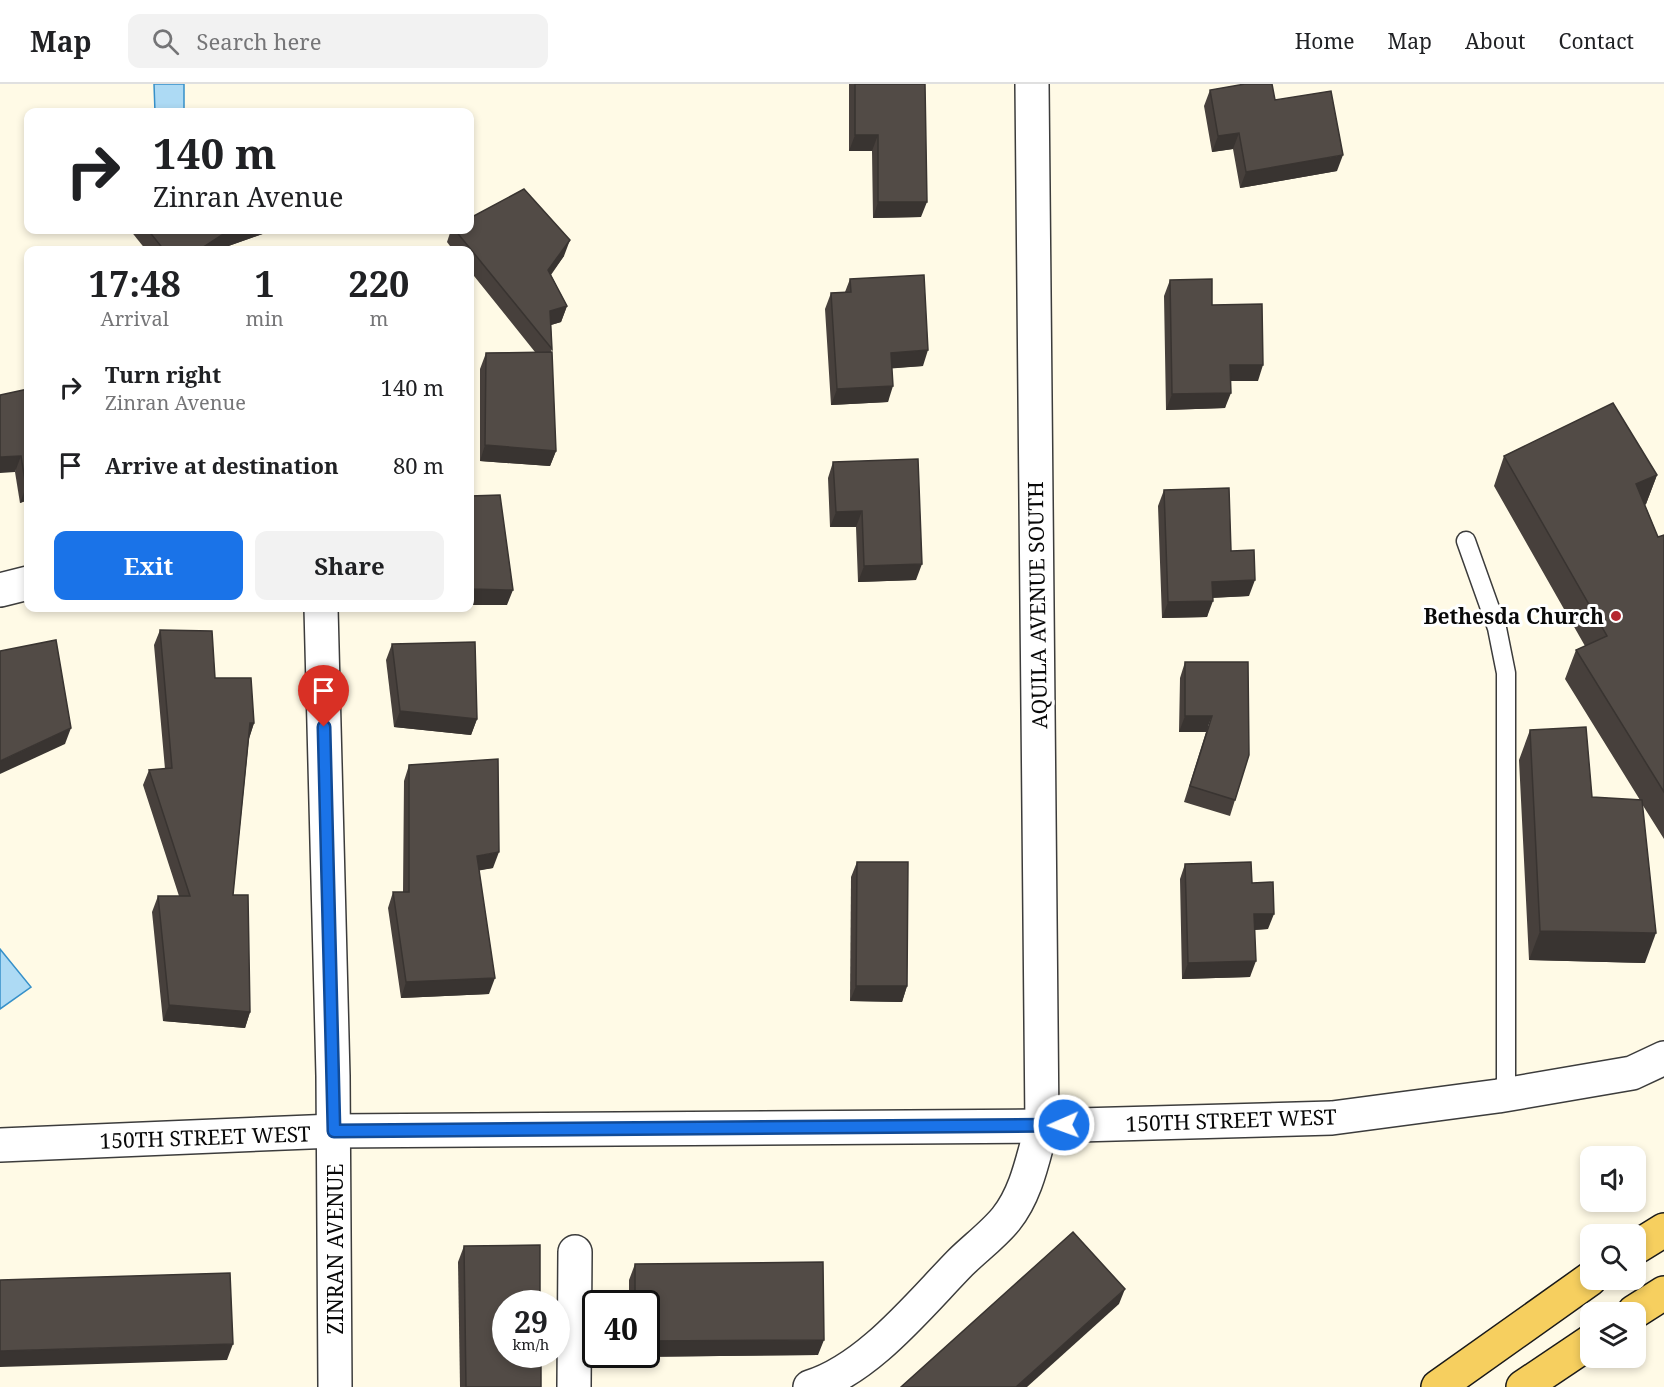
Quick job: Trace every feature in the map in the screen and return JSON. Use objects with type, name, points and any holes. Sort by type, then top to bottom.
[{"type":"main road","points":[[1646,1241],[1664,1230]]},
{"type":"main road","points":[[1438,1387],[1580,1286]]},
{"type":"main road","points":[[1646,1304],[1664,1293]]},
{"type":"main road","points":[[1523,1387],[1580,1349]]},
{"type":"street","name":"AQUILA AVENUE SOUTH","points":[[810,1387],[828,1381],[860,1359],[907,1318],[1006,1219],[1028,1179],[1041,1126],[1032,84]]},
{"type":"street","points":[[0,590],[24,585]]},
{"type":"street","name":"ZINRAN AVENUE","points":[[321,612],[334,1131],[335,1387]]},
{"type":"street","name":"150TH STREET WEST","points":[[0,1145],[334,1131],[1041,1126],[1332,1118],[1506,1095],[1632,1072],[1664,1058]]},
{"type":"street","points":[[574,1387],[575,1252]]},
{"type":"lane","points":[[1466,541],[1497,628],[1506,673],[1506,1095]]},
{"type":"water","points":[[154,84],[184,84],[184,108],[155,108]]},
{"type":"water","points":[[0,949],[31,987],[0,1009]]},
{"type":"building","points":[[855,84],[925,84],[927,202],[878,202],[878,135],[855,135]]},
{"type":"building","points":[[1245,84],[1272,84],[1275,100],[1331,91],[1343,155],[1246,172],[1239,133],[1218,136],[1210,90]]},
{"type":"building","points":[[524,189],[570,240],[548,270],[567,306],[550,311],[552,349],[474,253],[474,246],[468,246],[458,234],[474,234],[474,216]]},
{"type":"building","points":[[151,234],[223,234],[205,246],[161,246]]},
{"type":"building","points":[[924,275],[928,350],[891,353],[893,386],[837,389],[831,293],[851,292],[850,279]]},
{"type":"building","points":[[1212,279],[1212,305],[1262,304],[1263,365],[1230,365],[1231,393],[1172,394],[1170,280]]},
{"type":"building","points":[[552,352],[556,451],[485,445],[486,353]]},
{"type":"building","points":[[24,390],[24,475],[21,456],[0,457],[0,395]]},
{"type":"building","name":"Bethesda Church","points":[[1613,403],[1657,475],[1636,484],[1658,537],[1664,535],[1664,792],[1576,650],[1607,636],[1504,456]]},
{"type":"building","points":[[918,459],[922,564],[864,566],[862,511],[836,512],[833,462]]},
{"type":"building","points":[[1229,488],[1231,551],[1254,550],[1255,580],[1212,582],[1213,601],[1168,602],[1164,490]]},
{"type":"building","points":[[500,495],[513,590],[474,589],[474,496]]},
{"type":"building","points":[[160,630],[212,631],[215,678],[251,678],[254,723],[250,723],[233,895],[248,895],[250,1012],[169,1005],[158,896],[190,896],[149,770],[172,768]]},
{"type":"building","points":[[56,640],[71,728],[0,761],[0,651]]},
{"type":"building","points":[[475,642],[477,719],[400,711],[392,644]]},
{"type":"building","points":[[1185,662],[1248,662],[1249,755],[1235,800],[1190,786],[1212,716],[1185,716]]},
{"type":"building","points":[[1586,727],[1592,797],[1642,800],[1656,933],[1540,931],[1530,730]]},
{"type":"building","points":[[498,759],[499,852],[477,856],[495,978],[406,982],[393,892],[409,892],[409,765]]},
{"type":"building","points":[[857,862],[908,862],[907,986],[856,986]]},
{"type":"building","points":[[1251,862],[1252,883],[1273,882],[1274,914],[1254,914],[1256,961],[1188,963],[1185,864]]},
{"type":"building","points":[[1073,1232],[1125,1289],[1016,1387],[901,1387]]},
{"type":"building","points":[[540,1245],[540,1290],[492,1290],[492,1368],[541,1368],[541,1387],[466,1387],[464,1246]]},
{"type":"building","points":[[823,1262],[824,1340],[660,1341],[660,1290],[635,1290],[635,1264]]},
{"type":"building","points":[[230,1273],[233,1344],[0,1351],[0,1280]]},
{"type":"place","name":"Bethesda Church","points":[[1616,616]]},
{"type":"route","points":[[324,727],[334,1131],[1064,1125]]}]
